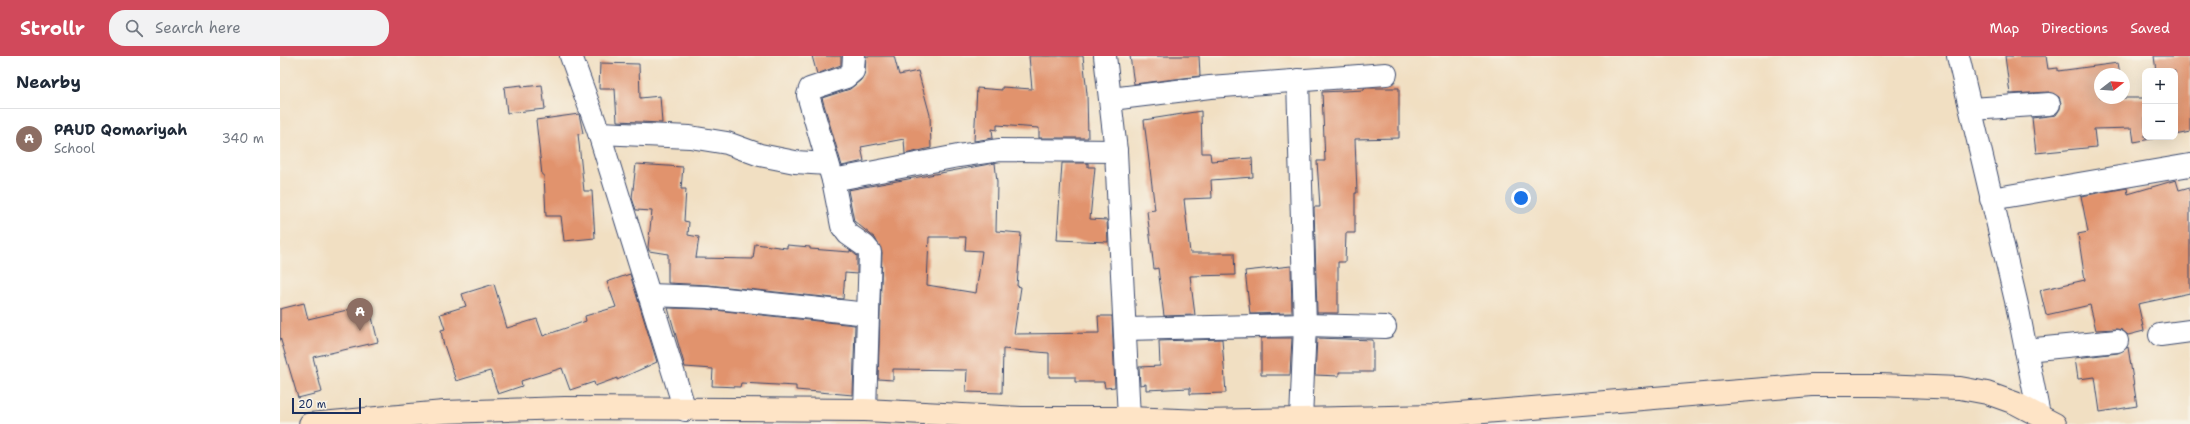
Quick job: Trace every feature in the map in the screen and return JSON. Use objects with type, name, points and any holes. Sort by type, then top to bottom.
[{"type":"main road","points":[[310,424],[444,412],[565,408],[865,410],[1021,418],[1129,418],[1203,421],[1435,416],[1819,385],[1919,385],[1960,388],[1987,393],[2015,403],[2047,419]]},
{"type":"street","points":[[571,56],[598,133],[685,410]]},
{"type":"street","points":[[854,56],[853,71],[846,77],[810,88],[808,95],[831,172],[842,226],[848,234],[865,246],[870,252],[871,263],[865,410]]},
{"type":"street","points":[[1105,56],[1116,151],[1129,418]]},
{"type":"street","points":[[1958,56],[2026,350],[2047,419]]},
{"type":"street","points":[[1110,98],[1298,80],[1386,74]]},
{"type":"street","points":[[1298,80],[1305,325],[1301,419]]},
{"type":"street","points":[[1971,109],[2049,104]]},
{"type":"street","points":[[598,133],[690,137],[727,143],[760,156],[795,162],[831,172],[1000,150],[1116,151]]},
{"type":"street","points":[[1991,198],[2190,165]]},
{"type":"street","points":[[648,295],[707,297],[868,314]]},
{"type":"street","points":[[1125,329],[1305,325],[1385,327]]},
{"type":"street","points":[[2160,335],[2190,331]]},
{"type":"street","points":[[2026,350],[2117,342]]},
{"type":"building","points":[[812,56],[841,56],[841,65],[817,74]]},
{"type":"building","points":[[866,56],[894,56],[899,75],[918,71],[930,115],[931,148],[905,154],[904,139],[861,147],[864,161],[842,166],[822,98],[850,89],[861,80],[865,72]]},
{"type":"building","points":[[1029,56],[1083,56],[1087,94],[1088,138],[1039,138],[1039,128],[997,125],[997,130],[992,129],[993,138],[974,141],[977,88],[1002,90],[1002,87],[1032,89]]},
{"type":"building","points":[[1130,56],[1199,56],[1200,76],[1134,84]]},
{"type":"building","points":[[2005,56],[2046,56],[2048,69],[2058,68],[2058,71],[2118,63],[2119,68],[2094,68],[2094,104],[2130,104],[2130,98],[2142,98],[2142,140],[2145,140],[2134,142],[2132,128],[2094,129],[2096,147],[2036,153],[2032,118],[2056,115],[2060,109],[2061,103],[2059,97],[2049,92],[2010,94]]},
{"type":"building","points":[[2154,56],[2190,56],[2190,132],[2178,134],[2178,68],[2156,68]]},
{"type":"building","points":[[600,63],[639,64],[640,98],[660,96],[662,123],[617,121],[615,89],[599,89]]},
{"type":"building","points":[[522,85],[522,87],[542,85],[545,109],[507,113],[504,87]]},
{"type":"building","points":[[1364,88],[1399,88],[1399,138],[1355,139],[1357,193],[1355,193],[1355,233],[1346,233],[1345,262],[1338,262],[1338,313],[1317,313],[1314,207],[1320,207],[1317,161],[1325,161],[1322,92],[1364,90]]},
{"type":"building","points":[[1201,111],[1202,153],[1210,153],[1211,161],[1252,158],[1253,177],[1211,180],[1212,198],[1184,199],[1190,253],[1234,253],[1235,275],[1190,276],[1195,315],[1164,316],[1158,268],[1154,269],[1147,211],[1155,210],[1144,120]]},
{"type":"building","points":[[579,114],[583,133],[578,134],[584,191],[592,191],[595,238],[564,241],[561,216],[546,216],[544,175],[542,175],[536,120]]},
{"type":"building","points":[[995,163],[997,182],[996,231],[1021,233],[1017,286],[1021,287],[1014,334],[1099,333],[1098,316],[1112,316],[1115,387],[1105,388],[1104,382],[1075,382],[1075,377],[1049,377],[1049,353],[1003,349],[1002,393],[966,392],[967,370],[893,369],[893,380],[878,379],[882,252],[875,238],[854,221],[848,190]],"holes":[[[929,237],[966,237],[965,250],[982,251],[976,293],[927,285]]]},
{"type":"building","points":[[1062,163],[1088,163],[1088,167],[1095,167],[1090,219],[1107,220],[1108,242],[1057,240]]},
{"type":"building","points":[[636,164],[683,167],[681,189],[686,189],[684,221],[689,222],[688,235],[699,237],[696,258],[753,259],[755,244],[787,248],[787,245],[810,247],[810,249],[850,252],[850,250],[857,256],[857,274],[845,273],[843,299],[708,285],[668,283],[668,254],[649,251],[648,247],[652,211],[636,210],[632,198]]},
{"type":"building","points":[[2176,180],[2179,190],[2190,187],[2190,293],[2138,304],[2144,331],[2128,335],[2122,330],[2116,329],[2096,330],[2090,305],[2046,315],[2040,290],[2085,280],[2078,234],[2088,232],[2081,196],[2127,188],[2128,194]]},
{"type":"building","points":[[1291,266],[1292,313],[1250,314],[1245,271]]},
{"type":"building","points":[[630,274],[657,362],[617,380],[617,378],[595,386],[594,382],[570,390],[562,368],[521,381],[522,386],[498,394],[490,371],[456,381],[443,342],[441,330],[445,329],[440,314],[466,306],[462,294],[494,284],[507,328],[537,319],[543,336],[586,321],[585,316],[616,307],[607,282]]},
{"type":"building","points":[[304,303],[308,319],[369,305],[378,342],[313,357],[322,392],[298,398],[280,337],[280,309]]},
{"type":"building","points":[[668,308],[706,309],[855,325],[853,395],[796,390],[796,386],[741,383],[740,387],[712,386],[713,369],[685,367]]},
{"type":"building","points":[[1261,338],[1292,338],[1290,375],[1261,375]]},
{"type":"building","points":[[1317,338],[1373,340],[1373,372],[1339,372],[1339,376],[1315,375]]},
{"type":"building","points":[[1222,339],[1226,393],[1190,394],[1190,388],[1146,390],[1146,384],[1140,385],[1139,367],[1160,366],[1159,341]]},
{"type":"building","points":[[2128,347],[2137,406],[2100,412],[2095,377],[2078,379],[2075,358],[2118,353]]},
{"type":"place","name":"PAUD Qomariyah","points":[[360,331]]}]
